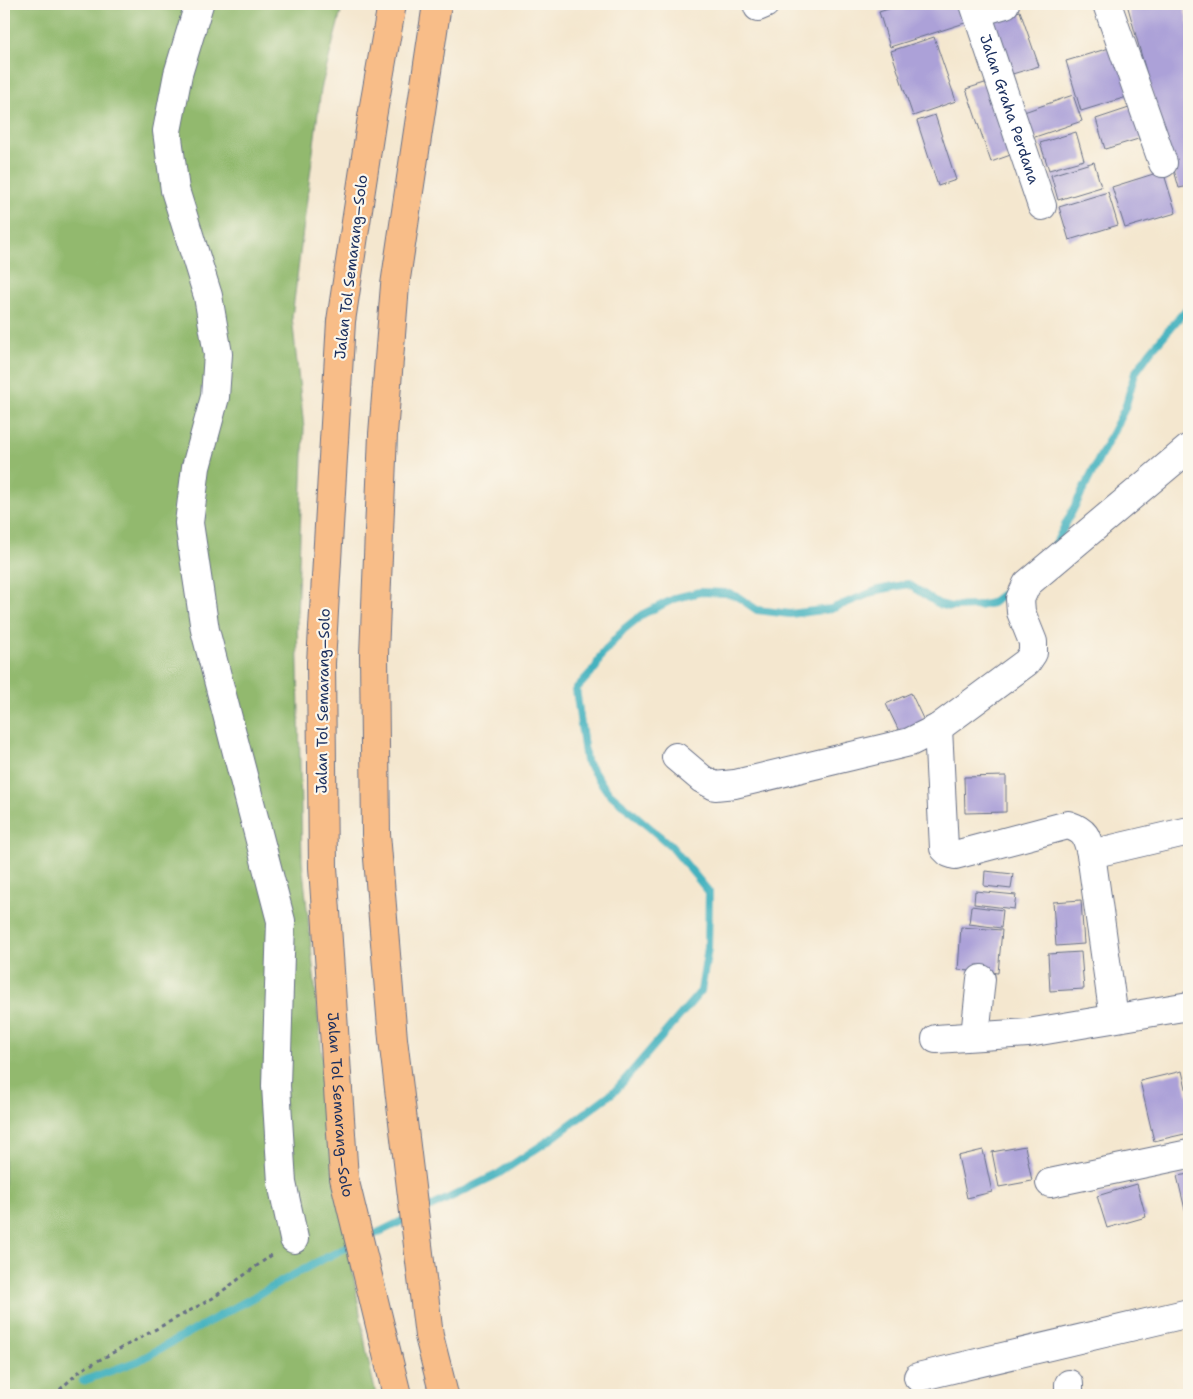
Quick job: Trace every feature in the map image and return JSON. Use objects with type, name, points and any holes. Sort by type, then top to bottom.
[{"type":"highway","name":"Jalan Tol Semarang–Solo","points":[[392,4],[372,116],[341,321],[321,663],[325,887],[344,1178],[397,1395]]},
{"type":"highway","points":[[437,4],[395,285],[383,434],[374,655],[376,834],[392,1039],[429,1336],[444,1395]]},
{"type":"street","points":[[199,4],[178,74],[167,131],[175,190],[208,296],[218,354],[215,397],[196,467],[189,523],[205,630],[281,921],[276,1086],[282,1183],[294,1239]]},
{"type":"street","name":"Jalan Graha Perdana","points":[[1005,4],[976,8],[1042,206]]},
{"type":"street","points":[[1107,4],[1163,163]]},
{"type":"street","points":[[676,758],[702,779],[715,786],[735,784],[910,742],[938,728],[1027,662],[1033,653],[1033,642],[1021,612],[1020,599],[1027,584],[1189,448]]},
{"type":"street","points":[[938,728],[944,848],[949,853],[955,854],[1068,825],[1080,829],[1087,840],[1091,854],[1114,1018]]},
{"type":"street","points":[[1091,854],[1189,831]]},
{"type":"street","points":[[975,1036],[981,979]]},
{"type":"street","points":[[936,1039],[1028,1033],[1189,1006]]},
{"type":"street","points":[[1050,1183],[1189,1154]]},
{"type":"street","points":[[918,1377],[1189,1314]]},
{"type":"path","points":[[54,1395],[81,1370],[213,1298],[294,1239]]},
{"type":"green space","points":[[4,4],[343,4],[321,89],[292,317],[304,428],[297,618],[302,860],[332,1150],[367,1354],[376,1395],[4,1395]]},
{"type":"building","points":[[904,4],[966,4],[971,21],[890,47],[879,12]]},
{"type":"building","points":[[1127,4],[1183,4],[1189,27],[1189,186],[1179,188]]},
{"type":"building","points":[[1020,11],[1039,66],[1009,75],[991,20]]},
{"type":"building","points":[[934,37],[956,101],[913,116],[891,51]]},
{"type":"building","points":[[1116,46],[1130,96],[1081,111],[1066,61]]},
{"type":"building","points":[[991,81],[1016,153],[991,162],[966,89]]},
{"type":"building","points":[[1073,95],[1082,121],[1032,138],[1024,112]]},
{"type":"building","points":[[1135,106],[1145,137],[1105,149],[1096,119]]},
{"type":"building","points":[[935,115],[956,180],[938,186],[917,121]]},
{"type":"building","points":[[1076,132],[1084,160],[1049,170],[1040,143]]},
{"type":"building","points":[[1094,162],[1101,187],[1058,200],[1051,175]]},
{"type":"building","points":[[1163,171],[1176,213],[1125,228],[1112,187]]},
{"type":"building","points":[[1108,192],[1118,225],[1069,240],[1059,207]]},
{"type":"building","points":[[911,693],[925,723],[901,735],[886,704]]},
{"type":"building","points":[[1006,776],[1006,812],[965,813],[964,777]]},
{"type":"building","points":[[985,871],[1013,874],[1011,889],[984,886]]},
{"type":"building","points":[[975,891],[1016,895],[1014,909],[974,904]]},
{"type":"building","points":[[1081,900],[1084,944],[1056,946],[1053,902]]},
{"type":"building","points":[[971,906],[1003,910],[1001,928],[969,924]]},
{"type":"building","points":[[961,927],[1002,930],[998,973],[958,970]]},
{"type":"building","points":[[1081,952],[1084,989],[1050,991],[1048,954]]},
{"type":"building","points":[[1182,1071],[1189,1101],[1189,1133],[1154,1141],[1140,1081]]},
{"type":"building","points":[[1025,1146],[1032,1181],[999,1187],[992,1152]]},
{"type":"building","points":[[983,1150],[992,1192],[967,1198],[958,1156]]},
{"type":"building","points":[[1189,1174],[1189,1222],[1188,1222],[1177,1176]]},
{"type":"building","points":[[1137,1184],[1146,1217],[1107,1228],[1097,1196]]},
{"type":"waterway","points":[[1053,548],[1125,408],[1135,373],[1189,306]]},
{"type":"waterway","points":[[365,1239],[498,1174],[551,1139],[616,1090],[701,991],[708,948],[709,892],[671,846],[607,791],[586,761],[576,689],[596,667],[600,657],[624,629],[643,614],[676,598],[700,592],[726,593],[738,597],[757,610],[790,614],[831,609],[878,590],[908,584],[939,604],[951,607],[978,606],[992,603],[1016,584]]},
{"type":"waterway","points":[[83,1381],[138,1361],[317,1262],[354,1244]]}]
